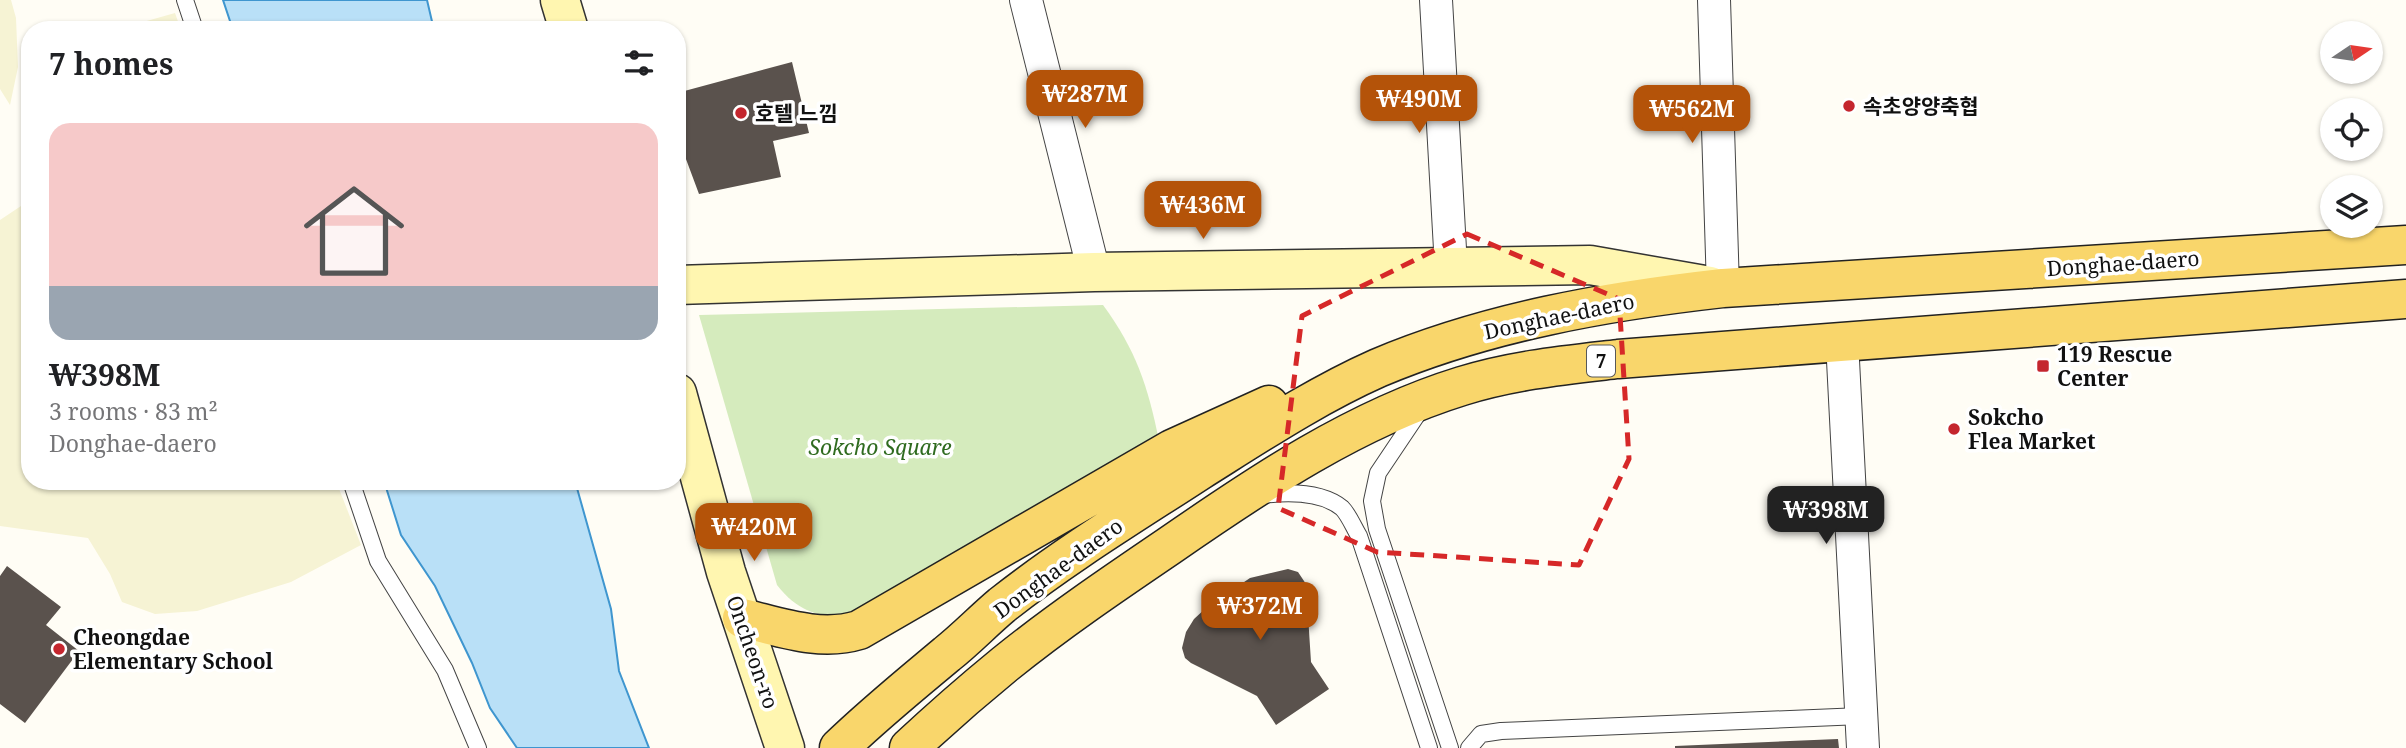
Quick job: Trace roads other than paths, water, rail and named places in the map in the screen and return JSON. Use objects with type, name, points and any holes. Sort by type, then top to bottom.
[{"type":"main road","name":"Donghae-daero","points":[[839,748],[1002,605],[1084,547],[1285,416],[1331,390],[1380,368],[1467,336],[1652,295],[1723,288],[2406,245]]},
{"type":"main road","name":"7","points":[[909,748],[966,696],[1046,633],[1239,497],[1324,446],[1429,397],[1494,377],[1555,366],[1631,358],[2406,299]]},
{"type":"main road","points":[[742,618],[816,635],[844,635],[859,630],[1172,449],[1251,412],[1380,368]]},
{"type":"street","points":[[560,0],[566,21]]},
{"type":"street","points":[[1026,0],[1094,272]]},
{"type":"street","points":[[1436,0],[1451,267]]},
{"type":"street","points":[[686,285],[1094,272],[1590,265],[1723,288],[1714,0]]},
{"type":"street","points":[[1842,341],[1863,748]]},
{"type":"street","name":"Oncheon-ro","points":[[686,426],[726,572],[785,748]]},
{"type":"lane","points":[[185,0],[192,21]]},
{"type":"lane","points":[[1429,397],[1378,473],[1372,501],[1377,529],[1450,748]]},
{"type":"lane","points":[[354,490],[379,561],[444,670],[478,748]]},
{"type":"lane","points":[[1239,497],[1287,492],[1314,495],[1342,509],[1359,536],[1429,748]]},
{"type":"lane","points":[[1469,748],[1481,734],[1501,731],[1861,716]]},
{"type":"water","points":[[223,0],[427,0],[432,21],[230,21]]},
{"type":"water","points":[[387,490],[578,490],[611,609],[619,671],[649,748],[517,748],[490,708],[435,586],[401,535]]},
{"type":"place","name":"속초양양축협","points":[[1849,106]]},
{"type":"place","name":"호텔 느낌","points":[[741,113]]},
{"type":"place","name":"119 Rescue Center","points":[[2043,366]]},
{"type":"place","name":"Sokcho Flea Market","points":[[1954,429]]},
{"type":"place","name":"Cheongdae Elementary School","points":[[59,649]]},
{"type":"park label","name":"Sokcho Square","points":[[880,447]]}]
